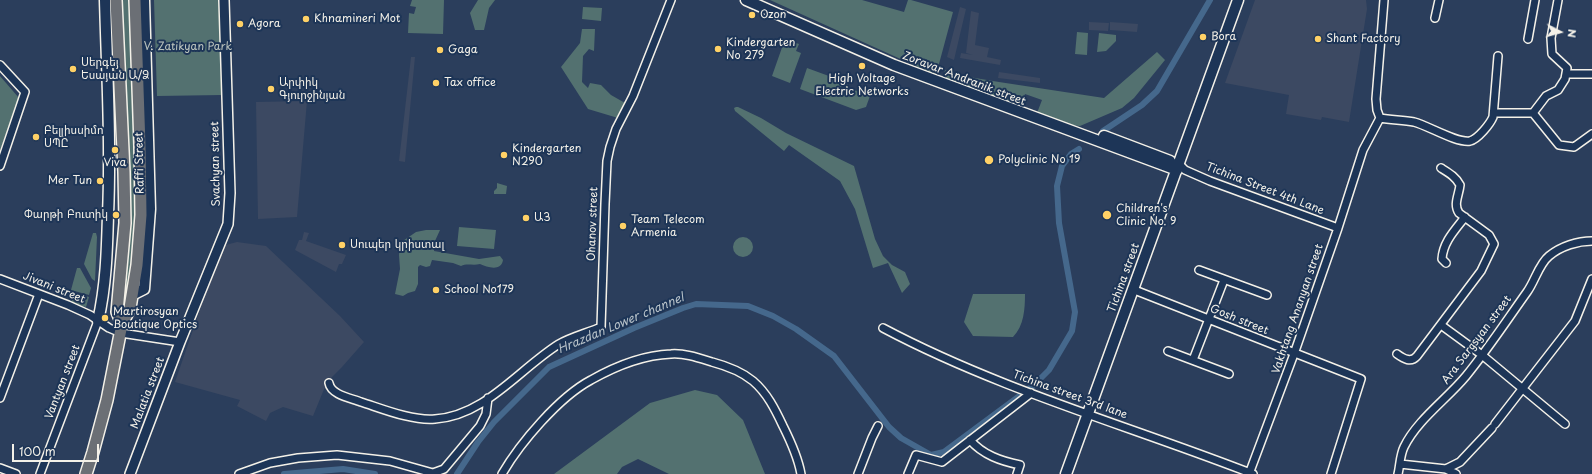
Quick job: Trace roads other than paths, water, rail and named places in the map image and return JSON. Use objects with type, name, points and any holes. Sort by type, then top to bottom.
[{"type":"main road","points":[[98,321],[104,295],[110,178],[105,0]]},
{"type":"main road","name":"Raffi Street","points":[[116,0],[124,165],[125,223],[117,312],[121,328]]},
{"type":"main road","name":"Raffi Street","points":[[86,474],[107,400],[121,328],[128,313],[137,265],[141,215],[135,0]]},
{"type":"main road","points":[[132,295],[144,290],[150,209],[144,0]]},
{"type":"main road","name":"Zoravar Andranik street","points":[[746,0],[767,5],[817,28],[859,44],[940,80],[1139,148],[1180,168]]},
{"type":"main road","name":"Tichina street","points":[[1066,474],[1132,289],[1180,168],[1238,0]]},
{"type":"street","name":"Svachyan street","points":[[180,342],[228,224],[230,193],[224,0]]},
{"type":"street","name":"Ohanov street","points":[[329,383],[330,388],[334,392],[363,402],[417,418],[435,419],[468,411],[488,398],[560,343],[601,327],[607,161],[616,129],[633,96],[671,0]]},
{"type":"street","points":[[1384,0],[1376,99],[1377,110],[1380,118],[1414,122],[1459,139],[1470,141],[1476,138],[1490,125],[1494,113],[1498,56]]},
{"type":"street","points":[[1435,18],[1439,0]]},
{"type":"street","points":[[1528,38],[1535,0]]},
{"type":"street","points":[[1533,113],[1546,96],[1558,90],[1565,79],[1567,68],[1552,54],[1550,38],[1558,0]]},
{"type":"street","points":[[0,65],[25,92],[0,166]]},
{"type":"street","points":[[1566,74],[1592,74]]},
{"type":"street","points":[[1494,113],[1533,113]]},
{"type":"street","points":[[1533,113],[1559,145],[1574,147],[1592,134]]},
{"type":"street","name":"Vakhtang Ananyan street","points":[[1251,474],[1338,228],[1363,150],[1380,118]]},
{"type":"street","name":"Tichina Street 4th Lane","points":[[1180,168],[1210,181],[1338,228]]},
{"type":"street","points":[[1397,354],[1410,360],[1415,358],[1481,271],[1494,244],[1489,235],[1459,213],[1456,208],[1456,201],[1460,185],[1451,173],[1442,168]]},
{"type":"street","points":[[1446,263],[1442,259],[1449,237],[1465,217]]},
{"type":"street","name":"Ara Sargsyan street","points":[[1398,474],[1404,448],[1416,429],[1465,377],[1482,355],[1531,286],[1544,262],[1549,256],[1570,245],[1585,241],[1592,241]]},
{"type":"street","points":[[1199,270],[1267,295]]},
{"type":"street","name":"Jivani street","points":[[0,279],[74,308],[98,321],[121,328]]},
{"type":"street","points":[[1446,469],[1460,462],[1494,426],[1575,321],[1592,279]]},
{"type":"street","points":[[1193,360],[1224,280]]},
{"type":"street","name":"Gosh street","points":[[1132,289],[1360,379],[1331,474]]},
{"type":"street","points":[[0,398],[39,294]]},
{"type":"street","name":"Vantyan street","points":[[40,474],[98,321]]},
{"type":"street","points":[[1441,325],[1482,355],[1565,424]]},
{"type":"street","points":[[121,328],[180,342]]},
{"type":"street","name":"Tichina street 3rd lane","points":[[883,328],[969,369],[1251,474]]},
{"type":"street","name":"Malatia street","points":[[130,474],[180,342]]},
{"type":"street","points":[[1168,351],[1229,374]]},
{"type":"street","points":[[502,474],[524,442],[571,393],[590,380],[613,369],[655,356],[671,354],[686,355],[726,365],[752,381],[764,393],[776,410],[794,450],[801,474]]},
{"type":"street","points":[[908,474],[916,455],[942,462],[1031,393]]},
{"type":"street","points":[[239,474],[270,463],[298,458],[337,455],[365,457],[433,473],[440,471],[480,426],[486,414],[488,398]]},
{"type":"street","points":[[858,474],[878,426]]},
{"type":"street","points":[[970,440],[978,449],[994,458],[1020,465],[1017,474]]},
{"type":"street","points":[[1400,464],[1446,469],[1456,474]]},
{"type":"street","points":[[0,468],[16,474]]},
{"type":"waterway","name":"Hrazdan Lower channel","points":[[1103,131],[1142,105],[1157,91],[1210,0]]},
{"type":"waterway","name":"Hrazdan Lower channel","points":[[457,474],[478,442],[494,422],[549,367],[634,328],[696,304],[748,306],[773,316],[796,329],[834,356],[889,427],[901,438],[931,455],[944,452],[1033,386],[1049,370],[1072,331],[1075,312],[1059,223],[1057,186],[1062,166],[1071,154],[1079,149]]},
{"type":"waterway","name":"Hrazdan Lower channel","points":[[284,474],[343,469],[375,474]]},
{"type":"place","name":"Ozon","points":[[752,15]]},
{"type":"place","name":"Khnamineri Mot","points":[[306,19]]},
{"type":"place","name":"Agora","points":[[240,24]]},
{"type":"place","name":"Bora","points":[[1203,37]]},
{"type":"place","name":"Shant Factory","points":[[1318,39]]},
{"type":"place","name":"Kindergarten No 279","points":[[718,49]]},
{"type":"place","name":"Gaga","points":[[440,50]]},
{"type":"place","name":"High Voltage Electric Networks","points":[[862,66]]},
{"type":"place","name":"Սերգեյ Եսայան Ա/Ձ","points":[[73,69]]},
{"type":"place","name":"Tax office","points":[[436,83]]},
{"type":"place","name":"Արփիկ Գյուրջինյան","points":[[271,89]]},
{"type":"place","name":"Բելլիսսիմո ՍՊԸ","points":[[36,137]]},
{"type":"place","name":"Viva","points":[[115,150]]},
{"type":"place","name":"Kindergarten N290","points":[[504,155]]},
{"type":"place","name":"Polyclinic No 19","points":[[989,160]]},
{"type":"place","name":"Mer Tun","points":[[100,181]]},
{"type":"place","name":"Փարթի Բուտիկ","points":[[116,215]]},
{"type":"place","name":"Children's Clinic No. 9","points":[[1107,215]]},
{"type":"place","name":"Ա3","points":[[526,218]]},
{"type":"place","name":"Team Telecom Armenia","points":[[623,226]]},
{"type":"place","name":"Սուպեր կրիստալ","points":[[342,245]]},
{"type":"place","name":"School No179","points":[[436,290]]},
{"type":"place","name":"Martirosyan Boutique Optics","points":[[105,318]]},
{"type":"park label","name":"V. Zatikyan Park","points":[[188,47]]}]
